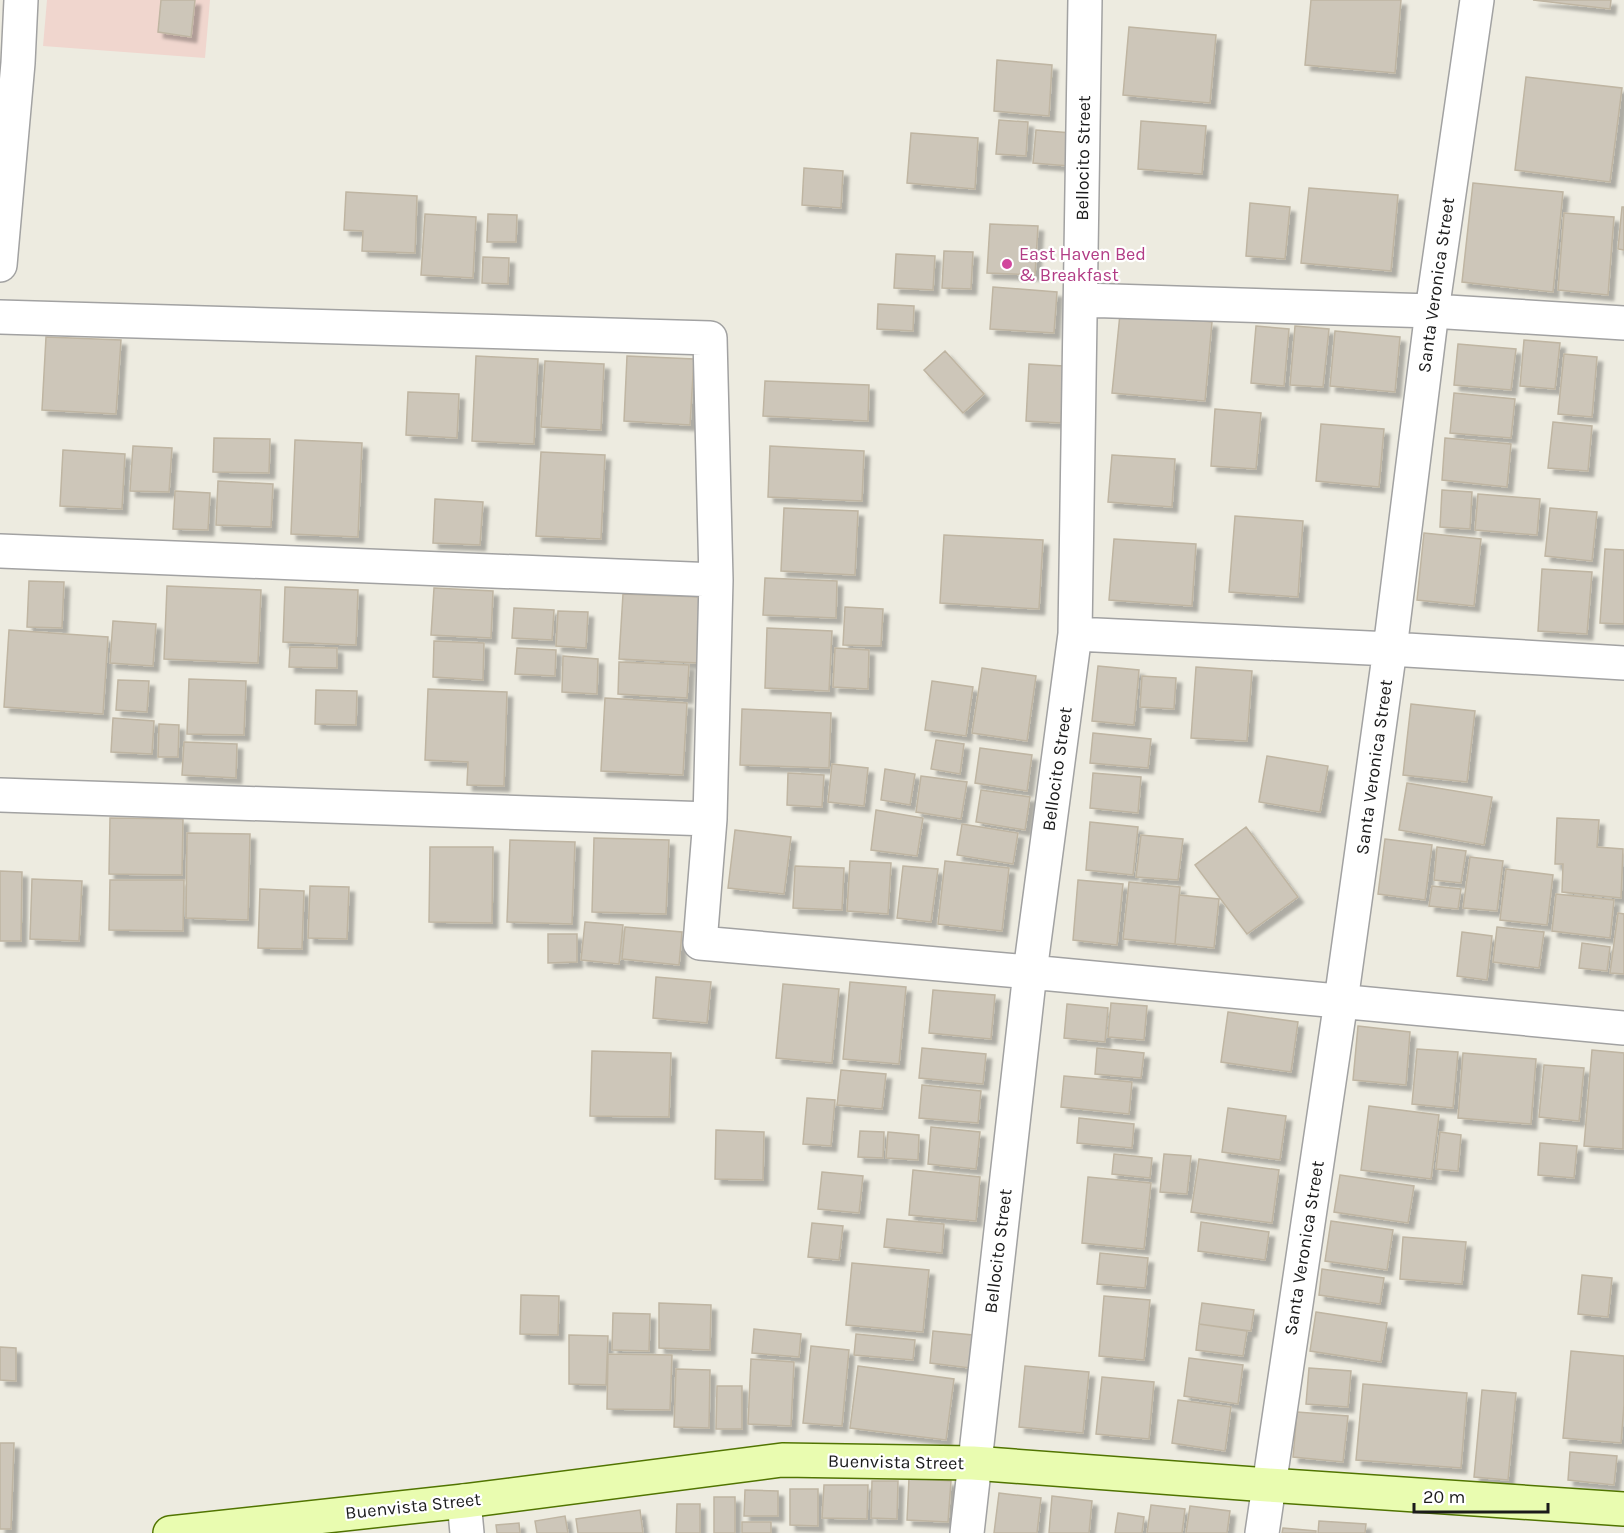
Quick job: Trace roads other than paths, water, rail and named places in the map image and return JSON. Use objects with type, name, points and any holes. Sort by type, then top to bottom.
[{"type":"street","points":[[0,265],[9,63],[21,0]]},
{"type":"street","name":"Bellocito Street","points":[[967,1533],[973,1463],[1030,972],[1075,634],[1085,0]]},
{"type":"street","name":"Santa Veronica Street","points":[[1262,1533],[1341,1001],[1390,649],[1432,311],[1477,0]]},
{"type":"street","points":[[1081,300],[1432,311],[1624,323]]},
{"type":"street","points":[[0,317],[710,338],[716,580],[710,819],[700,943],[1624,1029]]},
{"type":"street","points":[[0,551],[716,580]]},
{"type":"street","points":[[1075,634],[1624,663]]},
{"type":"street","points":[[0,795],[710,819]]},
{"type":"street","name":"Buenvista Street","points":[[170,1533],[464,1501],[782,1460],[973,1463],[1624,1509]]},
{"type":"street","points":[[464,1501],[467,1533]]},
{"type":"place","name":"East Haven Bed & Breakfast","points":[[1007,264]]}]
